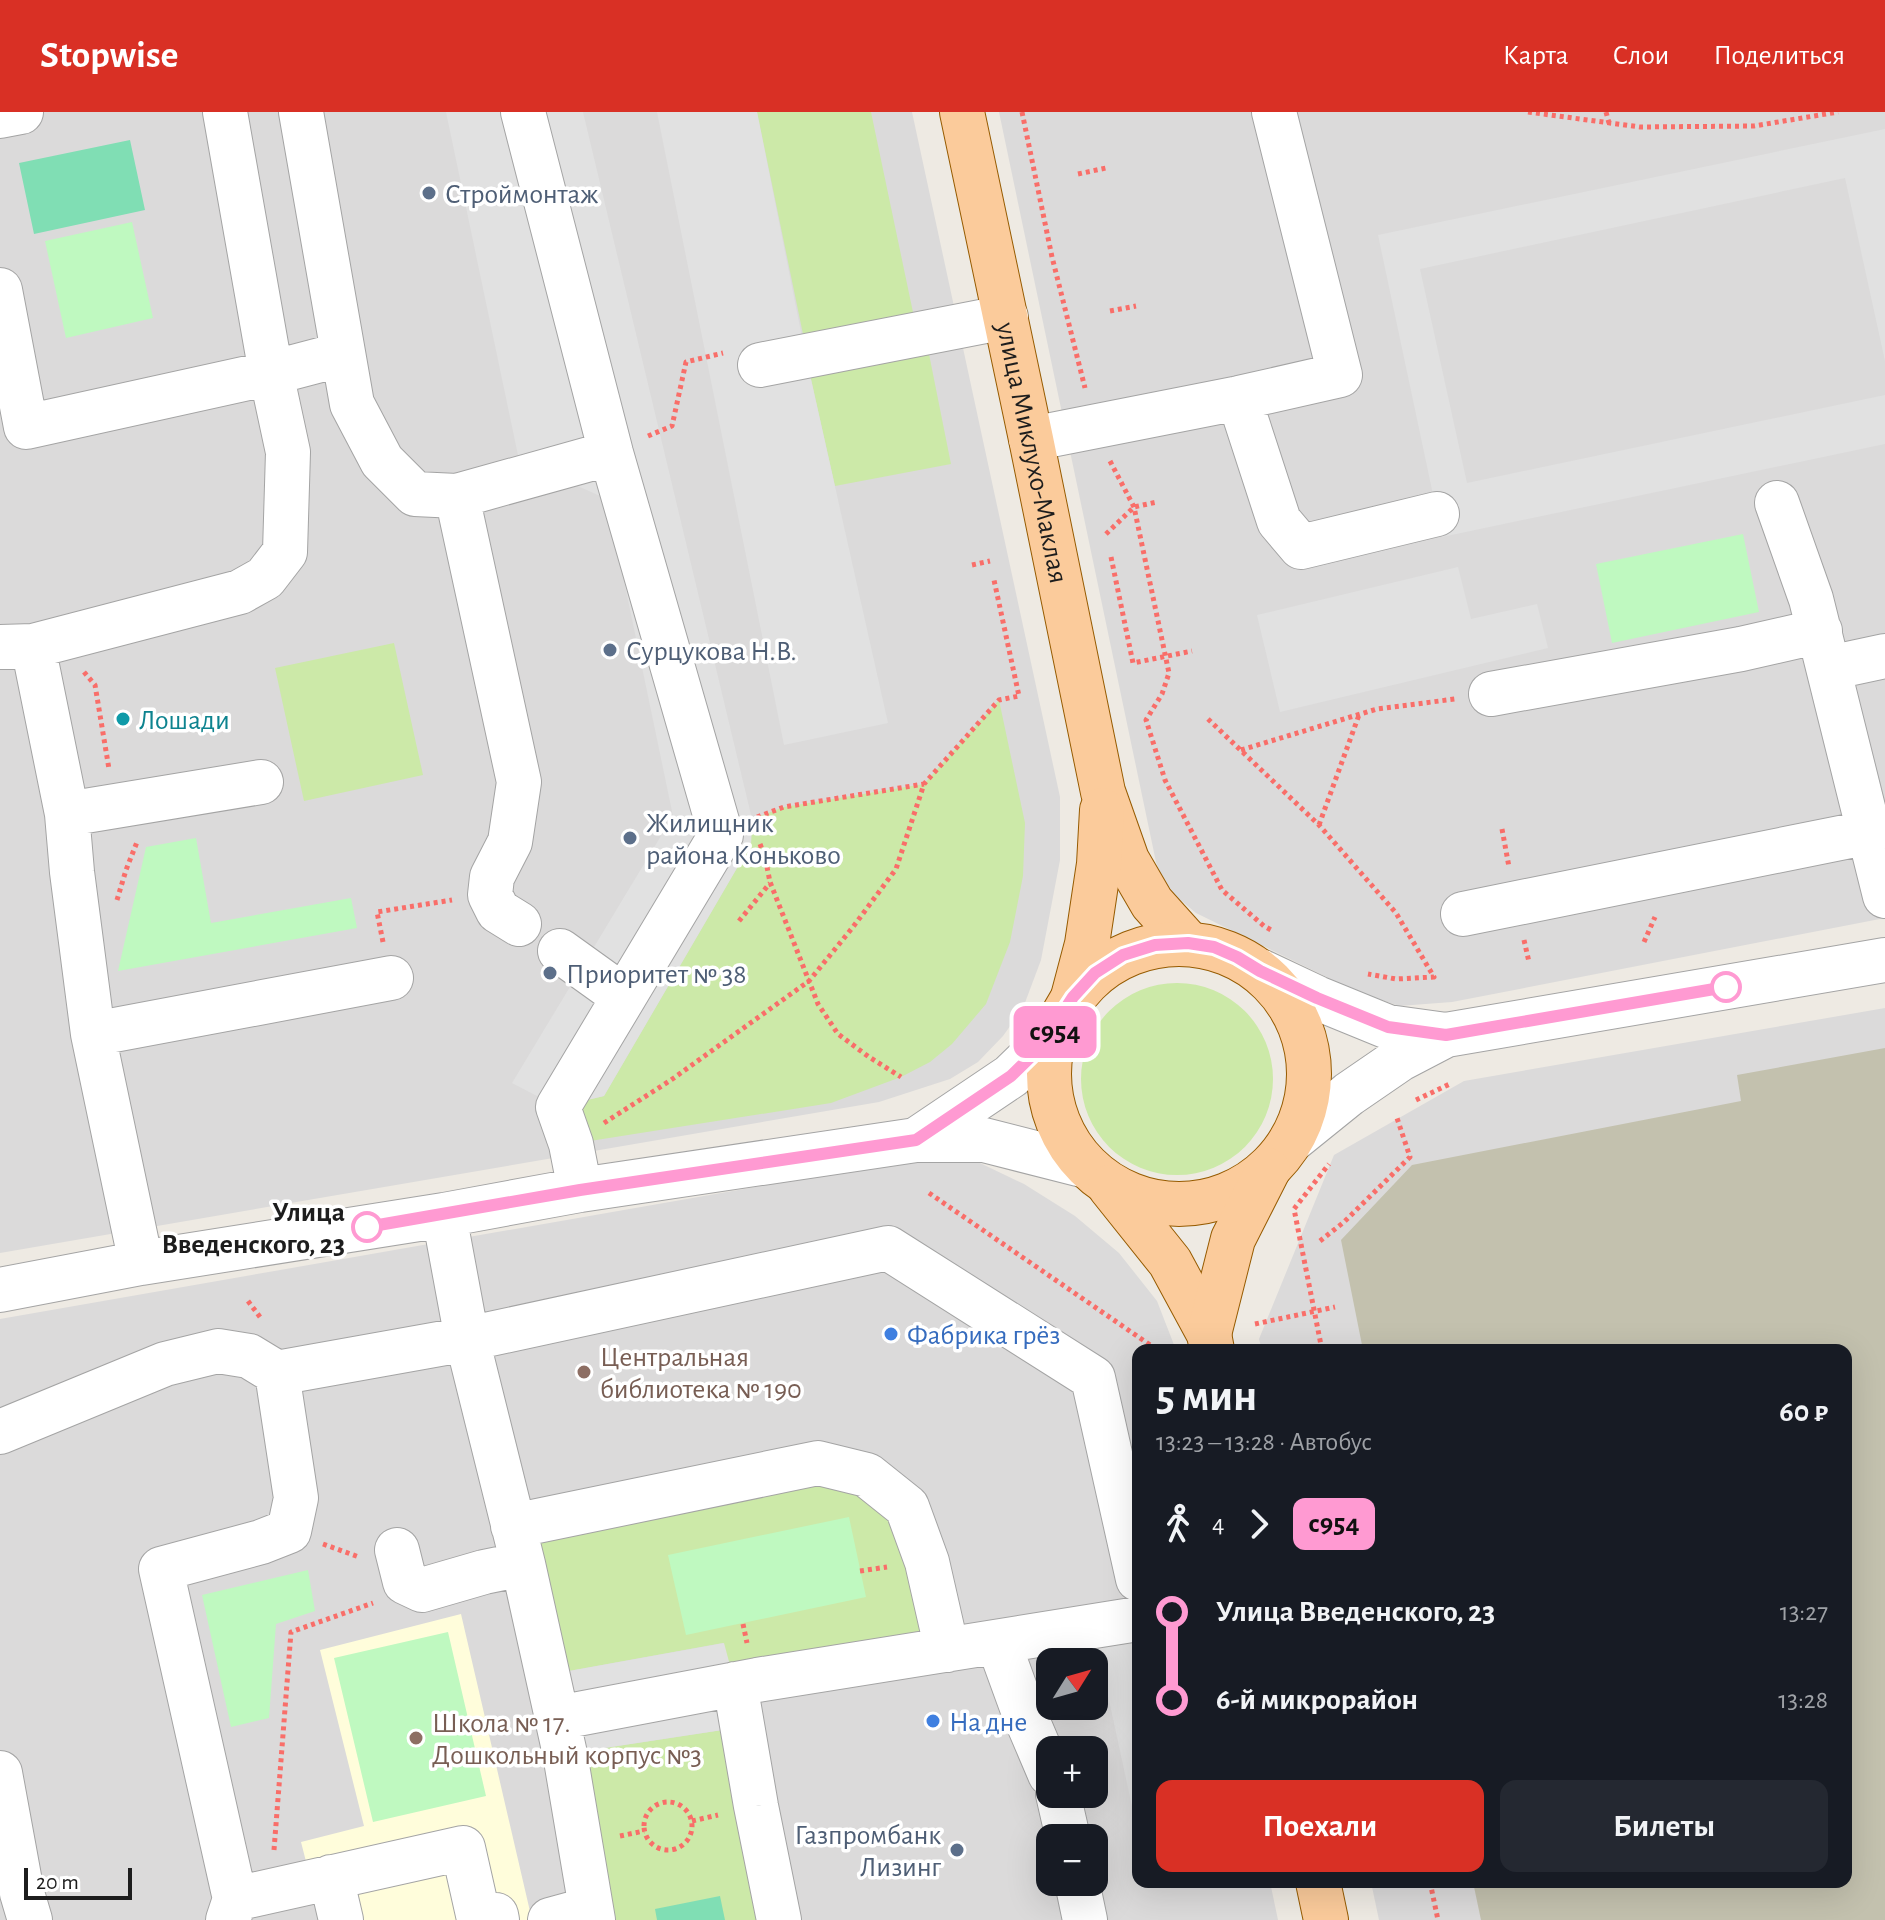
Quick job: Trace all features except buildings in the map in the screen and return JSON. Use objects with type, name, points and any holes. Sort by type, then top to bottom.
[{"type":"main road","name":"улица Миклухо-Маклая","points":[[962,112],[1103,792],[1127,860],[1152,903],[1188,943]]},
{"type":"main road","name":"улица Миклухо-Маклая","points":[[1064,1015],[1087,944],[1099,864],[1103,792]]},
{"type":"main road","points":[[1188,943],[1214,947],[1237,957],[1268,952],[1285,998],[1303,1031],[1310,1068],[1306,1105],[1233,1239],[1210,1342],[1170,1262],[1065,1138],[1052,1105],[1048,1069],[1064,1015],[1095,973],[1123,955],[1155,945],[1188,943]]},
{"type":"main road","points":[[1098,1176],[1148,1201],[1191,1204],[1233,1193],[1280,1155]]},
{"type":"main road","points":[[1319,1888],[1326,1920]]},
{"type":"street","points":[[0,116],[21,112]]},
{"type":"street","points":[[141,1263],[93,1034],[67,814],[16,646],[240,592],[265,578],[285,552],[288,452],[225,112]]},
{"type":"street","points":[[301,112],[352,404],[382,461],[415,494],[457,496],[611,453]]},
{"type":"street","points":[[523,112],[611,453],[721,835],[558,1107],[571,1144],[580,1190]]},
{"type":"street","points":[[1031,439],[1340,375],[1274,112]]},
{"type":"street","points":[[0,290],[26,427],[343,354]]},
{"type":"street","points":[[744,358],[1006,317]]},
{"type":"street","points":[[1239,398],[1279,521],[1301,547],[1437,514]]},
{"type":"street","points":[[457,496],[519,782],[510,842],[492,877],[490,895],[498,911],[519,924]]},
{"type":"street","points":[[1777,503],[1811,599],[1885,896]]},
{"type":"street","points":[[1491,694],[1741,649],[1824,649],[1885,656]]},
{"type":"street","points":[[67,814],[261,782]]},
{"type":"street","points":[[1463,914],[1870,832]]},
{"type":"street","points":[[560,951],[624,997]]},
{"type":"street","points":[[1268,952],[1317,998],[1388,1027],[1446,1035],[1885,960]]},
{"type":"street","points":[[93,1034],[391,978]]},
{"type":"street","points":[[916,1140],[1011,1076],[1064,1015]]},
{"type":"street","points":[[1280,1155],[1349,1094],[1400,1059],[1446,1035]]},
{"type":"street","points":[[0,1290],[141,1263],[580,1190],[916,1140],[984,1140],[1098,1176]]},
{"type":"street","points":[[444,1215],[467,1339],[565,1754],[578,1916]]},
{"type":"street","points":[[0,1432],[165,1364],[218,1351],[249,1356],[277,1373],[467,1339],[888,1248],[1093,1378],[1132,1552]]},
{"type":"street","points":[[277,1373],[296,1498],[289,1531],[261,1542],[161,1569],[244,1903],[331,1877],[463,1848],[479,1919],[496,1915],[497,1920]]},
{"type":"street","points":[[401,1568],[422,1590],[484,1572],[518,1545],[818,1463],[867,1475],[907,1507],[927,1562],[947,1650]]},
{"type":"street","points":[[557,1718],[735,1684],[1132,1620]]},
{"type":"street","points":[[996,1642],[1036,1741]]},
{"type":"street","points":[[735,1684],[779,1920]]},
{"type":"street","points":[[0,1773],[17,1903]]},
{"type":"street","points":[[331,1877],[341,1920]]},
{"type":"street","points":[[1080,1896],[1085,1920]]},
{"type":"path","points":[[1528,112],[1640,127],[1754,126],[1838,112]]},
{"type":"path","points":[[1606,112],[1609,123]]},
{"type":"path","points":[[1078,174],[1106,168]]},
{"type":"path","points":[[1110,311],[1136,306]]},
{"type":"path","points":[[611,453],[672,426],[686,362],[744,358]]},
{"type":"path","points":[[1106,534],[1134,507],[1157,502]]},
{"type":"path","points":[[1111,557],[1133,663],[1192,651]]},
{"type":"path","points":[[972,565],[990,561]]},
{"type":"path","points":[[571,1144],[671,1080],[809,981],[853,927],[896,869],[924,784],[999,700],[1019,696],[994,580]]},
{"type":"path","points":[[1241,750],[1377,709],[1491,694]]},
{"type":"path","points":[[1319,825],[1359,715]]},
{"type":"path","points":[[1208,719],[1319,825],[1396,913],[1434,977],[1396,979],[1366,973]]},
{"type":"path","points":[[1146,720],[1165,780],[1222,890],[1264,926],[1268,952]]},
{"type":"path","points":[[752,819],[784,807],[924,784]]},
{"type":"path","points":[[126,870],[138,840]]},
{"type":"path","points":[[759,842],[770,882],[818,1004],[838,1034],[901,1077]]},
{"type":"path","points":[[739,921],[770,882]]},
{"type":"path","points":[[377,912],[441,901]]},
{"type":"path","points":[[1410,1103],[1452,1083]]},
{"type":"path","points":[[1320,1241],[1344,1222],[1410,1157],[1396,1115]]},
{"type":"path","points":[[1321,1344],[1294,1209],[1335,1157]]},
{"type":"path","points":[[929,1193],[1149,1344]]},
{"type":"path","points":[[1255,1324],[1335,1307]]},
{"type":"path","points":[[244,1903],[291,1632],[384,1599],[401,1568],[289,1531]]},
{"type":"path","points":[[662,1802],[681,1806],[692,1821],[688,1840],[672,1850],[654,1847],[644,1831],[647,1813],[662,1802]]},
{"type":"path","points":[[1431,1888],[1438,1920]]},
{"type":"shaded area","points":[[0,112],[912,112],[1060,797],[1060,860],[1041,960],[1023,1008],[1003,1036],[978,1062],[950,1079],[879,1102],[0,1253]]},
{"type":"shaded area","points":[[446,112],[583,112],[752,819],[751,844],[604,1096],[558,1107],[512,1083],[673,816],[607,499],[519,460]]},
{"type":"shaded area","points":[[657,112],[757,112],[806,357],[888,723],[784,745]]},
{"type":"shaded area","points":[[999,112],[1885,112],[1885,918],[1452,1002],[1399,1006],[1353,990],[1196,913],[1177,897],[1161,876],[1156,862]]},
{"type":"shaded area","points":[[1885,129],[1885,361],[1845,178],[1420,269],[1467,483],[1885,395],[1885,444],[1442,537],[1378,235]]},
{"type":"shaded area","points":[[1458,567],[1471,619],[1537,604],[1548,648],[1280,712],[1257,615]]},
{"type":"shaded area","points":[[1885,1008],[1885,1920],[1379,1920],[1372,1888],[1852,1888],[1852,1344],[1260,1344],[1259,1339],[1334,1155],[1464,1081]]},
{"type":"shaded area","points":[[1885,1048],[1885,1920],[1481,1920],[1474,1888],[1852,1888],[1852,1344],[1362,1344],[1341,1240],[1412,1165],[1741,1101],[1737,1075]]},
{"type":"shaded area","points":[[938,1155],[980,1163],[1024,1184],[1075,1216],[1119,1253],[1157,1301],[1174,1344],[1132,1344],[1132,1888],[1271,1888],[1278,1920],[0,1920],[0,1319]]},
{"type":"shaded area","name":"Школа № 17. Дошкольный корпус №3","points":[[461,1614],[532,1920],[321,1920],[301,1842],[364,1826],[320,1650]]},
{"type":"shaded area","points":[[1132,1633],[1132,1806],[1108,1695],[1108,1648],[1098,1648],[1096,1640]]},
{"type":"shaded area","points":[[724,1643],[742,1727],[565,1754],[547,1675]]},
{"type":"green space","points":[[757,112],[871,112],[914,317],[804,339]]},
{"type":"green space","points":[[130,140],[145,210],[34,234],[19,163]]},
{"type":"green space","points":[[132,222],[153,318],[66,338],[45,241]]},
{"type":"green space","points":[[925,334],[951,464],[835,486],[806,357]]},
{"type":"green space","points":[[1743,534],[1759,612],[1612,643],[1596,564]]},
{"type":"green space","points":[[394,643],[423,775],[304,801],[275,668]]},
{"type":"green space","points":[[999,700],[1025,823],[1023,876],[1010,942],[986,1004],[952,1044],[930,1062],[901,1077],[831,1103],[571,1144],[558,1107],[604,1096],[751,844],[752,819],[784,807],[924,784]]},
{"type":"green space","points":[[196,838],[211,923],[351,898],[357,928],[118,971],[146,847]]},
{"type":"green space","points":[[1177,983],[1214,990],[1245,1011],[1266,1042],[1273,1079],[1266,1116],[1245,1147],[1214,1168],[1177,1175],[1140,1168],[1109,1147],[1088,1116],[1081,1079],[1088,1042],[1109,1011],[1140,990]]},
{"type":"green space","points":[[818,1463],[907,1507],[947,1650],[735,1684],[723,1643],[547,1675],[513,1526]]},
{"type":"green space","points":[[849,1517],[866,1597],[686,1635],[668,1555]]},
{"type":"green space","points":[[308,1570],[315,1611],[276,1624],[269,1718],[231,1727],[202,1595]]},
{"type":"green space","points":[[448,1632],[486,1796],[373,1822],[334,1658]]},
{"type":"green space","points":[[742,1727],[779,1920],[593,1920],[565,1754]]},
{"type":"green space","points":[[720,1896],[725,1920],[657,1920],[655,1909]]},
{"type":"bus line","name":"с954","points":[[367,1227],[580,1190],[916,1140],[1011,1076],[1054,1034],[1073,997],[1095,973],[1123,955],[1155,945],[1188,943],[1214,947],[1317,998],[1388,1027],[1446,1035],[1726,987]]},
{"type":"place","name":"Строймонтаж","points":[[429,193]]},
{"type":"place","name":"Сурцукова Н.В.","points":[[610,650]]},
{"type":"place","name":"Лошади","points":[[123,719]]},
{"type":"place","name":"Жилищник района Коньково","points":[[630,838]]},
{"type":"place","name":"Приоритет № 38","points":[[550,973]]},
{"type":"place","name":"Улица Введенского, 23","points":[[367,1227]]},
{"type":"place","name":"Фабрика грёз","points":[[891,1334]]},
{"type":"place","name":"Центральная библиотека № 190","points":[[584,1372]]},
{"type":"place","name":"На дне","points":[[933,1721]]},
{"type":"place","name":"Школа № 17. Дошкольный корпус №3","points":[[416,1738]]},
{"type":"place","name":"Газпромбанк Лизинг","points":[[957,1850]]}]
